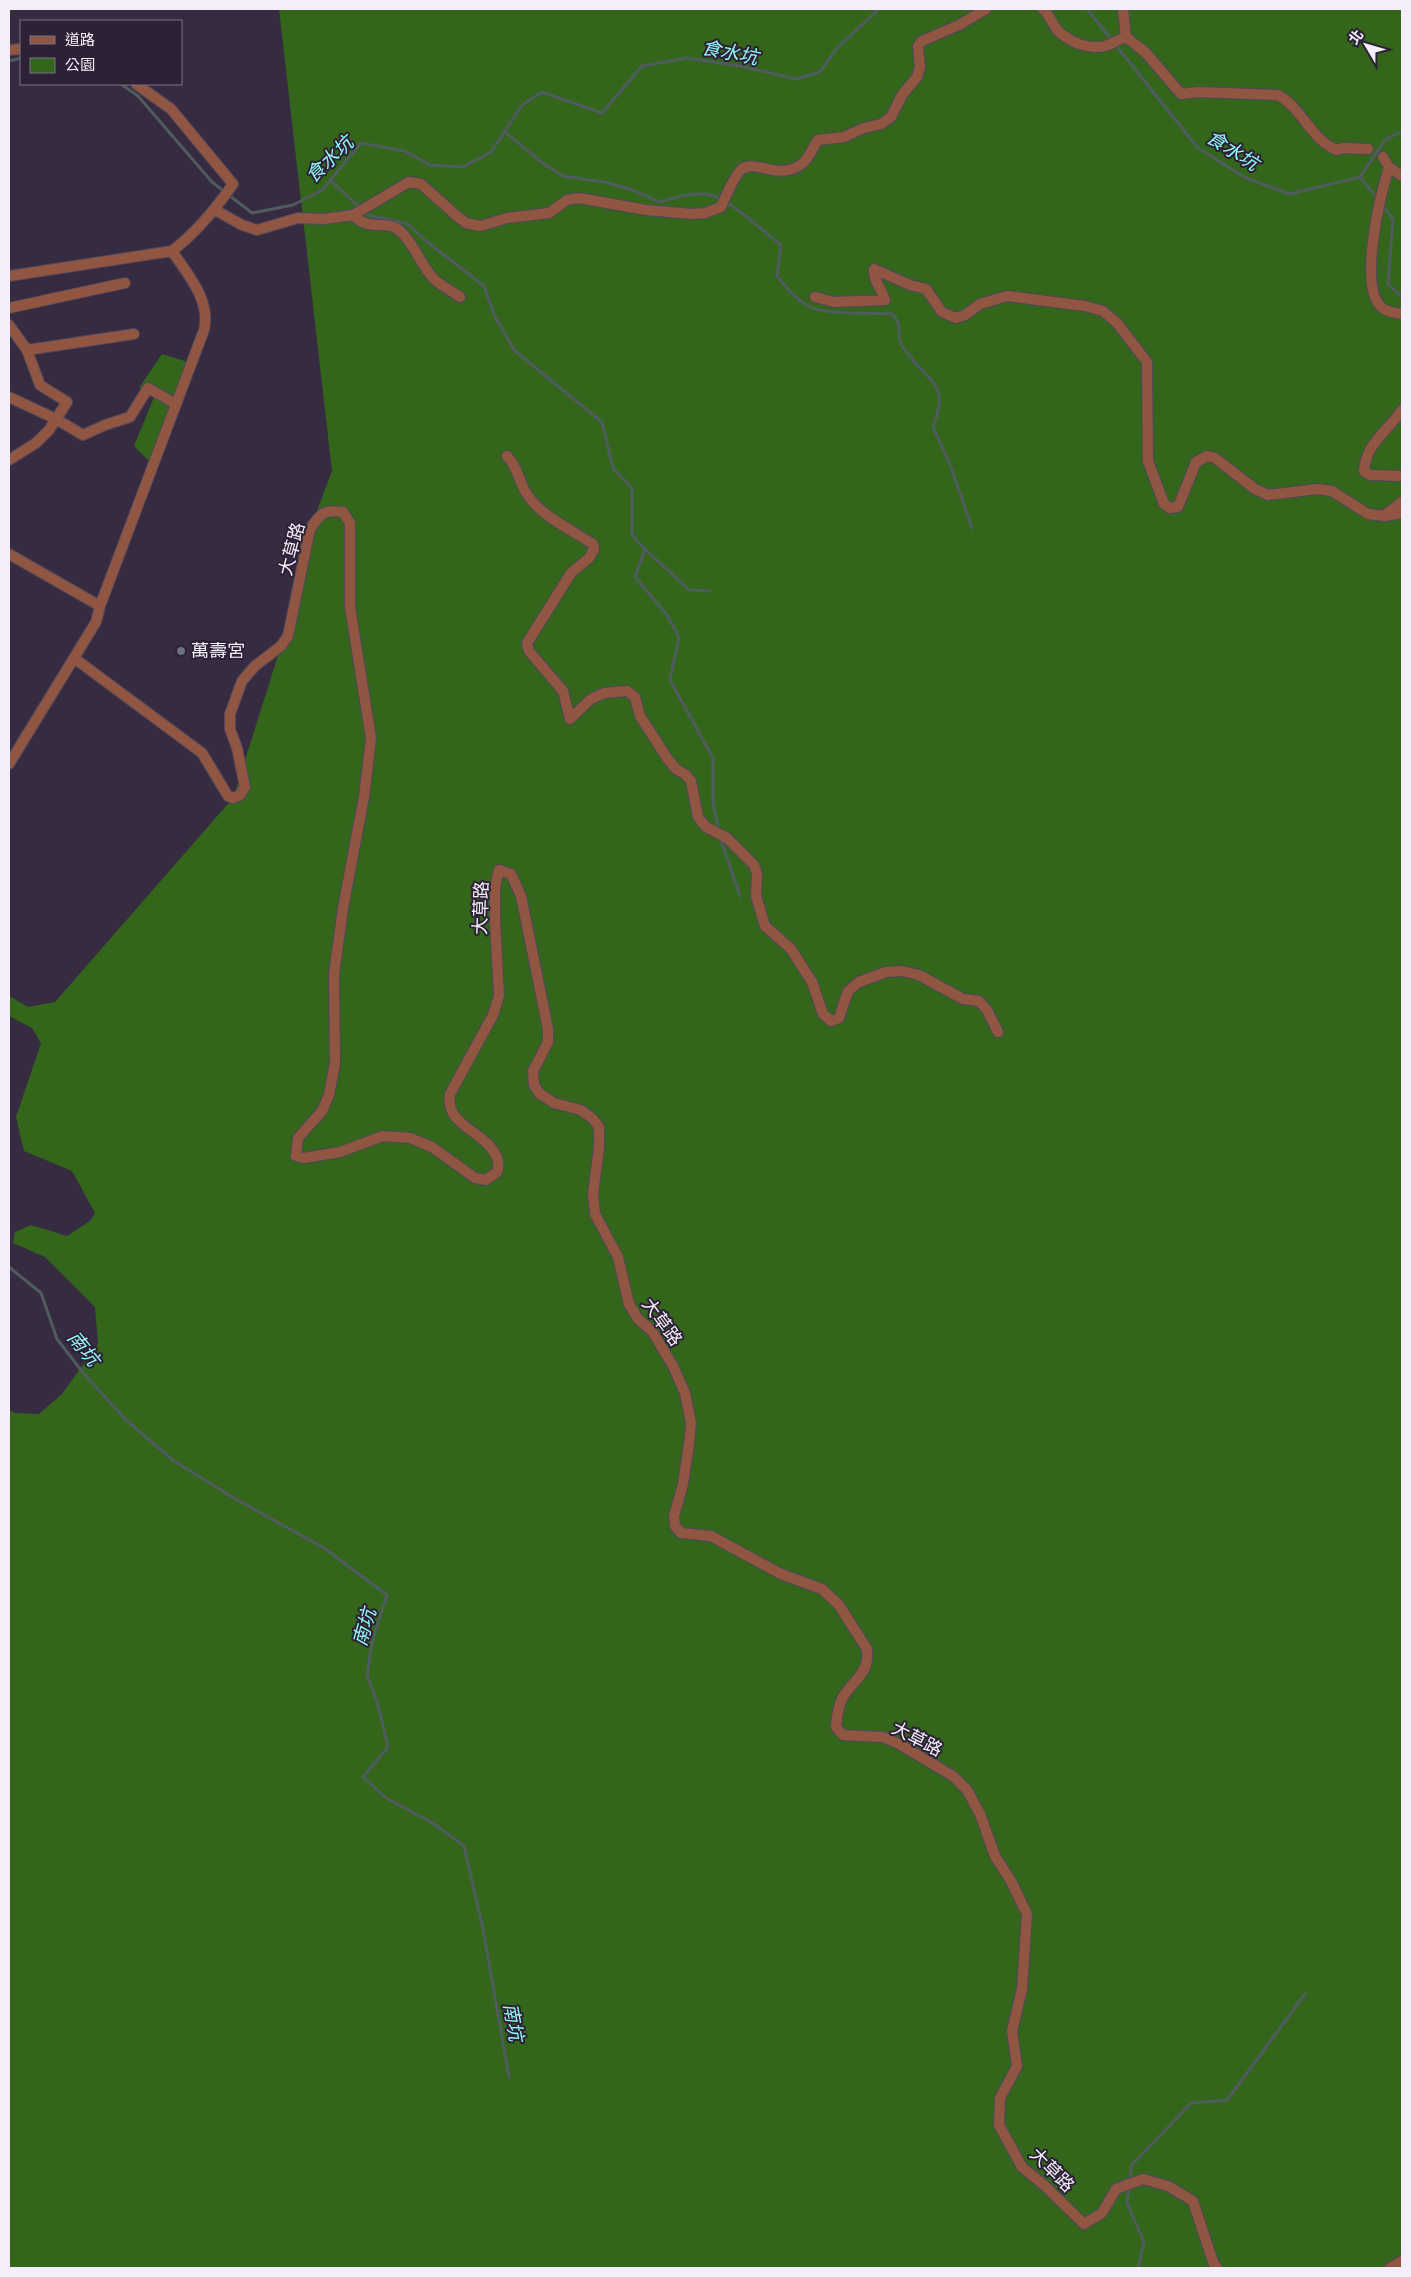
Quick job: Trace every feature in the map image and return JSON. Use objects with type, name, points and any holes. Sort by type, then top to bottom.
[{"type":"street","points":[[215,210],[242,225],[257,230],[298,218],[323,219],[358,213],[409,182],[421,184],[462,220],[480,226],[507,218],[550,213],[567,200],[579,198],[646,210],[692,214],[705,213],[721,207],[741,170],[750,166],[778,172],[792,169],[803,163],[818,140],[844,137],[864,128],[881,124],[891,117],[902,95],[917,77],[920,67],[918,46],[922,41],[960,24],[986,9]]},
{"type":"street","points":[[1043,9],[1050,15],[1058,30],[1086,47],[1105,46],[1124,38]]},
{"type":"street","points":[[1123,9],[1124,38]]},
{"type":"street","points":[[1124,38],[1146,53],[1181,94],[1198,92],[1278,95],[1285,99],[1326,146],[1337,150],[1361,147],[1368,149]]},
{"type":"street","points":[[9,276],[172,250],[190,237],[215,210],[233,184],[171,108],[137,85]]},
{"type":"street","points":[[1383,157],[1389,167],[1402,176]]},
{"type":"street","points":[[1389,167],[1377,212],[1372,241],[1372,279],[1375,299],[1384,309],[1402,314]]},
{"type":"street","points":[[358,213],[360,222],[367,225],[389,225],[398,230],[414,247],[434,279],[460,297]]},
{"type":"street","points":[[9,764],[96,622],[100,606],[207,316],[203,300],[172,250]]},
{"type":"street","points":[[816,297],[834,302],[885,300],[884,294],[874,279],[874,269],[910,285],[926,289],[942,312],[956,318],[965,315],[980,304],[1007,296],[1085,306],[1103,312],[1117,323],[1147,362],[1148,460],[1164,504],[1170,508],[1178,507],[1196,462],[1207,456],[1215,458],[1255,489],[1268,494],[1318,489],[1332,491],[1368,514],[1384,516],[1402,513]]},
{"type":"street","points":[[9,308],[125,283]]},
{"type":"street","points":[[9,325],[27,350],[40,385],[67,402],[49,430],[36,443],[9,460]]},
{"type":"street","points":[[27,350],[134,334]]},
{"type":"street","points":[[9,397],[56,419],[83,435],[130,417],[148,388],[176,404]]},
{"type":"street","points":[[1402,410],[1390,428],[1371,444],[1364,471],[1370,475],[1402,476]]},
{"type":"street","points":[[507,456],[513,462],[527,495],[535,505],[592,544],[594,549],[589,558],[570,573],[527,643],[529,651],[563,691],[570,719],[591,699],[604,693],[627,691],[635,697],[640,716],[667,758],[676,769],[686,775],[691,781],[698,817],[754,865],[757,874],[756,896],[765,926],[791,949],[812,982],[822,1014],[830,1021],[839,1018],[848,991],[859,982],[886,972],[902,971],[919,975],[963,999],[979,1001],[987,1010],[998,1032]]},
{"type":"street","points":[[1384,516],[1402,502]]},
{"type":"street","name":"大草路","points":[[74,658],[202,753],[228,796],[233,798],[240,795],[245,787],[237,748],[230,729],[230,714],[242,681],[254,666],[281,646],[288,636],[310,529],[319,515],[330,510],[343,512],[350,523],[350,607],[371,738],[364,798],[343,908],[334,974],[336,994],[335,1062],[329,1095],[322,1111],[298,1138],[296,1156],[304,1158],[340,1152],[383,1136],[410,1138],[432,1147],[475,1178],[486,1180],[497,1172],[498,1161],[488,1146],[452,1116],[448,1104],[450,1094],[493,1015],[499,996],[495,921],[496,878],[499,870],[510,874],[522,896],[548,1029],[548,1042],[533,1072],[534,1085],[539,1093],[554,1102],[581,1110],[593,1119],[599,1127],[599,1147],[593,1194],[595,1214],[618,1257],[629,1304],[638,1319],[652,1331],[673,1366],[685,1393],[691,1423],[683,1484],[674,1516],[674,1526],[681,1533],[712,1536],[782,1574],[822,1589],[839,1605],[867,1649],[868,1656],[865,1670],[843,1698],[838,1709],[836,1727],[843,1735],[883,1737],[899,1744],[953,1776],[967,1790],[980,1814],[995,1856],[1027,1914],[1022,1990],[1012,2031],[1018,2066],[1000,2098],[999,2125],[1022,2167],[1045,2186],[1084,2224],[1102,2213],[1116,2189],[1143,2179],[1168,2186],[1193,2200],[1212,2262],[1218,2268]]},
{"type":"street","points":[[9,554],[100,606]]},
{"type":"street","points":[[1390,2268],[1402,2261]]},
{"type":"green space","points":[[279,9],[1402,9],[1402,2268],[9,2268],[9,1410],[15,1413],[39,1414],[62,1394],[98,1344],[95,1307],[45,1257],[13,1243],[15,1232],[31,1225],[67,1236],[90,1221],[95,1213],[72,1171],[24,1151],[16,1117],[41,1043],[32,1028],[9,1016],[9,996],[28,1007],[55,1002],[233,798],[281,646],[310,529],[332,471]]},
{"type":"green space","points":[[162,354],[188,362],[153,465],[134,446],[155,395],[139,388]]},
{"type":"waterway","name":"食水坑","points":[[122,85],[138,96],[212,182],[252,213],[293,205],[322,190],[361,143],[405,151],[430,165],[463,167],[491,152],[522,105],[542,92],[602,113],[642,66],[686,58],[741,66],[796,79],[820,72],[837,48],[879,9]]},
{"type":"waterway","name":"食水坑","points":[[1087,9],[1198,148],[1244,177],[1289,194],[1360,177],[1385,140],[1402,131]]},
{"type":"waterway","name":"食水坑","points":[[9,61],[20,58]]},
{"type":"waterway","points":[[504,131],[540,161],[563,176],[609,183],[660,202],[694,194],[715,196],[734,208],[781,245],[777,276],[803,303],[826,311],[892,314],[899,325],[901,345],[936,386],[939,393],[938,413],[933,427],[949,462],[972,528]]},
{"type":"waterway","points":[[1360,177],[1378,199]]},
{"type":"waterway","points":[[330,180],[368,215],[408,224],[426,241],[484,286],[495,317],[515,351],[602,422],[613,468],[632,488],[632,535],[645,549],[635,577],[667,615],[679,637],[670,680],[713,758],[713,804],[719,831]]},
{"type":"waterway","points":[[1381,204],[1393,219],[1388,284],[1402,297]]},
{"type":"waterway","points":[[645,549],[689,590],[710,591]]},
{"type":"waterway","points":[[720,837],[740,896]]},
{"type":"waterway","name":"南坑","points":[[9,1267],[41,1293],[57,1339],[84,1374],[126,1420],[174,1461],[234,1498],[324,1548],[387,1595],[372,1642],[367,1676],[377,1701],[388,1747],[363,1777],[386,1798],[431,1822],[464,1846],[483,1929],[509,2077]]},
{"type":"waterway","points":[[1130,2181],[1131,2166],[1191,2103],[1227,2100],[1305,1994]]},
{"type":"waterway","points":[[1129,2187],[1127,2203],[1144,2242],[1138,2268]]},
{"type":"place","name":"萬壽宮","points":[[181,651]]}]
